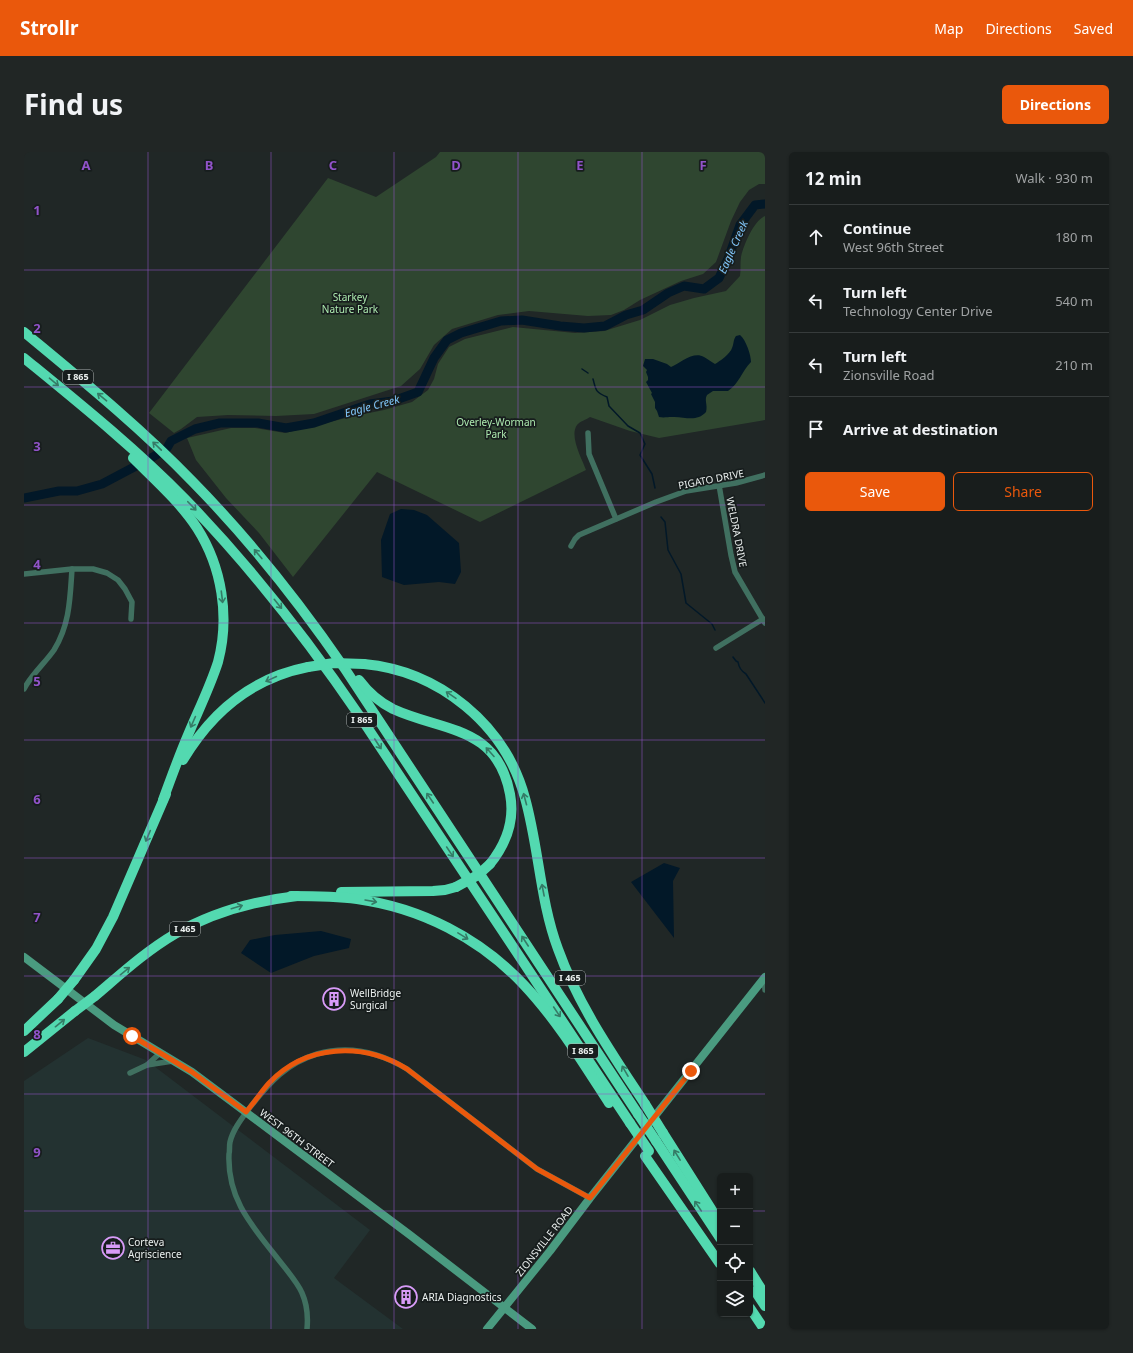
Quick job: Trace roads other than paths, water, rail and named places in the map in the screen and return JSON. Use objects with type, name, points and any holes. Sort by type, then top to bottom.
[{"type":"highway","name":"I 865","points":[[24,332],[132,423],[181,470],[214,503],[291,595],[325,640],[717,1233]]},
{"type":"highway","name":"I 865","points":[[24,358],[83,407],[161,481],[203,518],[274,598],[361,718],[628,1125]]},
{"type":"highway","points":[[161,481],[192,521],[206,546],[220,586],[223,617],[221,646],[215,669],[174,769],[163,800]]},
{"type":"highway","points":[[291,896],[325,892],[433,891],[456,887],[478,876],[500,851],[505,842],[512,812],[507,781],[496,759],[479,742],[466,734],[394,709],[377,699],[364,687],[325,640]]},
{"type":"highway","name":"I 465","points":[[24,1031],[58,999],[74,980],[96,949],[113,917],[163,800],[187,752],[202,731],[220,712],[245,693],[272,678],[308,667],[334,663],[364,664],[402,671],[422,678],[459,700],[493,734],[506,753],[517,774],[525,798],[550,921],[562,959],[573,986],[585,1008],[717,1218]]},
{"type":"highway","name":"I 465","points":[[24,1052],[152,950],[187,928],[213,915],[239,906],[291,896],[338,897],[389,905],[440,924],[478,945],[504,966],[533,995],[571,1044],[628,1125],[717,1259]]},
{"type":"highway","points":[[647,1153],[717,1255]]},
{"type":"highway","points":[[753,1277],[764,1299]]},
{"type":"highway","points":[[753,1286],[764,1299]]},
{"type":"highway","points":[[753,1313],[764,1329]]},
{"type":"main road","name":"WEST 96TH STREET","points":[[24,957],[114,1025],[192,1072],[410,1235],[532,1329]]},
{"type":"main road","name":"ZIONSVILLE ROAD","points":[[486,1329],[550,1251],[590,1198],[764,985]]},
{"type":"street","points":[[588,433],[589,454],[616,519]]},
{"type":"street","name":"PIGATO DRIVE","points":[[571,546],[575,539],[579,536],[656,502],[686,491],[736,483],[765,476]]},
{"type":"street","name":"WELDRA DRIVE","points":[[719,485],[735,572],[764,621]]},
{"type":"street","points":[[24,574],[72,569],[93,569],[107,573],[118,580],[132,602],[131,619]]},
{"type":"street","points":[[24,689],[53,651],[65,628],[69,612],[72,569]]},
{"type":"street","points":[[716,648],[764,621]]},
{"type":"street","points":[[307,1329],[308,1318],[302,1293],[285,1268],[248,1221],[234,1193],[228,1168],[230,1142],[236,1127],[246,1112],[269,1083],[284,1070],[305,1058],[338,1050],[358,1051],[389,1059],[407,1069],[537,1169],[590,1198]]},
{"type":"street","points":[[147,1065],[160,1053]]},
{"type":"street","points":[[130,1073],[147,1065],[173,1061]]},
{"type":"water","points":[[740,335],[748,348],[751,362],[732,388],[728,391],[713,391],[707,395],[706,412],[698,417],[659,417],[655,408],[652,393],[646,382],[648,380],[647,370],[643,366],[645,359],[653,359],[671,367],[691,356],[696,355],[715,364],[731,350],[736,336]]},
{"type":"water","points":[[401,509],[414,510],[427,515],[459,543],[461,572],[455,584],[439,582],[404,585],[382,577],[381,540],[390,514]]},
{"type":"water","points":[[664,863],[680,868],[673,881],[674,938],[631,882]]},
{"type":"water","points":[[321,931],[351,939],[349,948],[314,956],[271,973],[241,953],[250,940],[275,935]]},
{"type":"waterway","name":"Eagle Creek","points":[[24,498],[59,491],[77,491],[102,484],[153,457],[167,448],[171,441],[195,429],[220,423],[258,423],[286,428],[314,423],[370,404],[393,401],[418,392],[434,358],[447,340],[461,333],[501,321],[522,320],[584,328],[605,326],[626,315],[643,310],[668,293],[684,286],[704,289],[719,278],[728,259],[740,225],[755,205],[765,204]]},
{"type":"waterway","points":[[582,369],[588,373]]},
{"type":"waterway","points":[[593,379],[600,394],[607,397],[609,406],[628,426],[640,433],[645,444],[640,455],[652,474],[655,488]]},
{"type":"waterway","points":[[661,517],[665,522],[668,550],[681,574],[686,603],[712,624],[715,630]]},
{"type":"waterway","points":[[733,657],[738,662],[740,669],[746,674],[765,703]]},
{"type":"place","name":"WellBridge Surgical","points":[[334,999]]},
{"type":"place","name":"Corteva Agriscience","points":[[113,1248]]},
{"type":"place","name":"ARIA Diagnostics","points":[[406,1297]]},
{"type":"park label","name":"Starkey Nature Park","points":[[350,302]]},
{"type":"park label","name":"Overley-Worman Park","points":[[496,428]]}]
